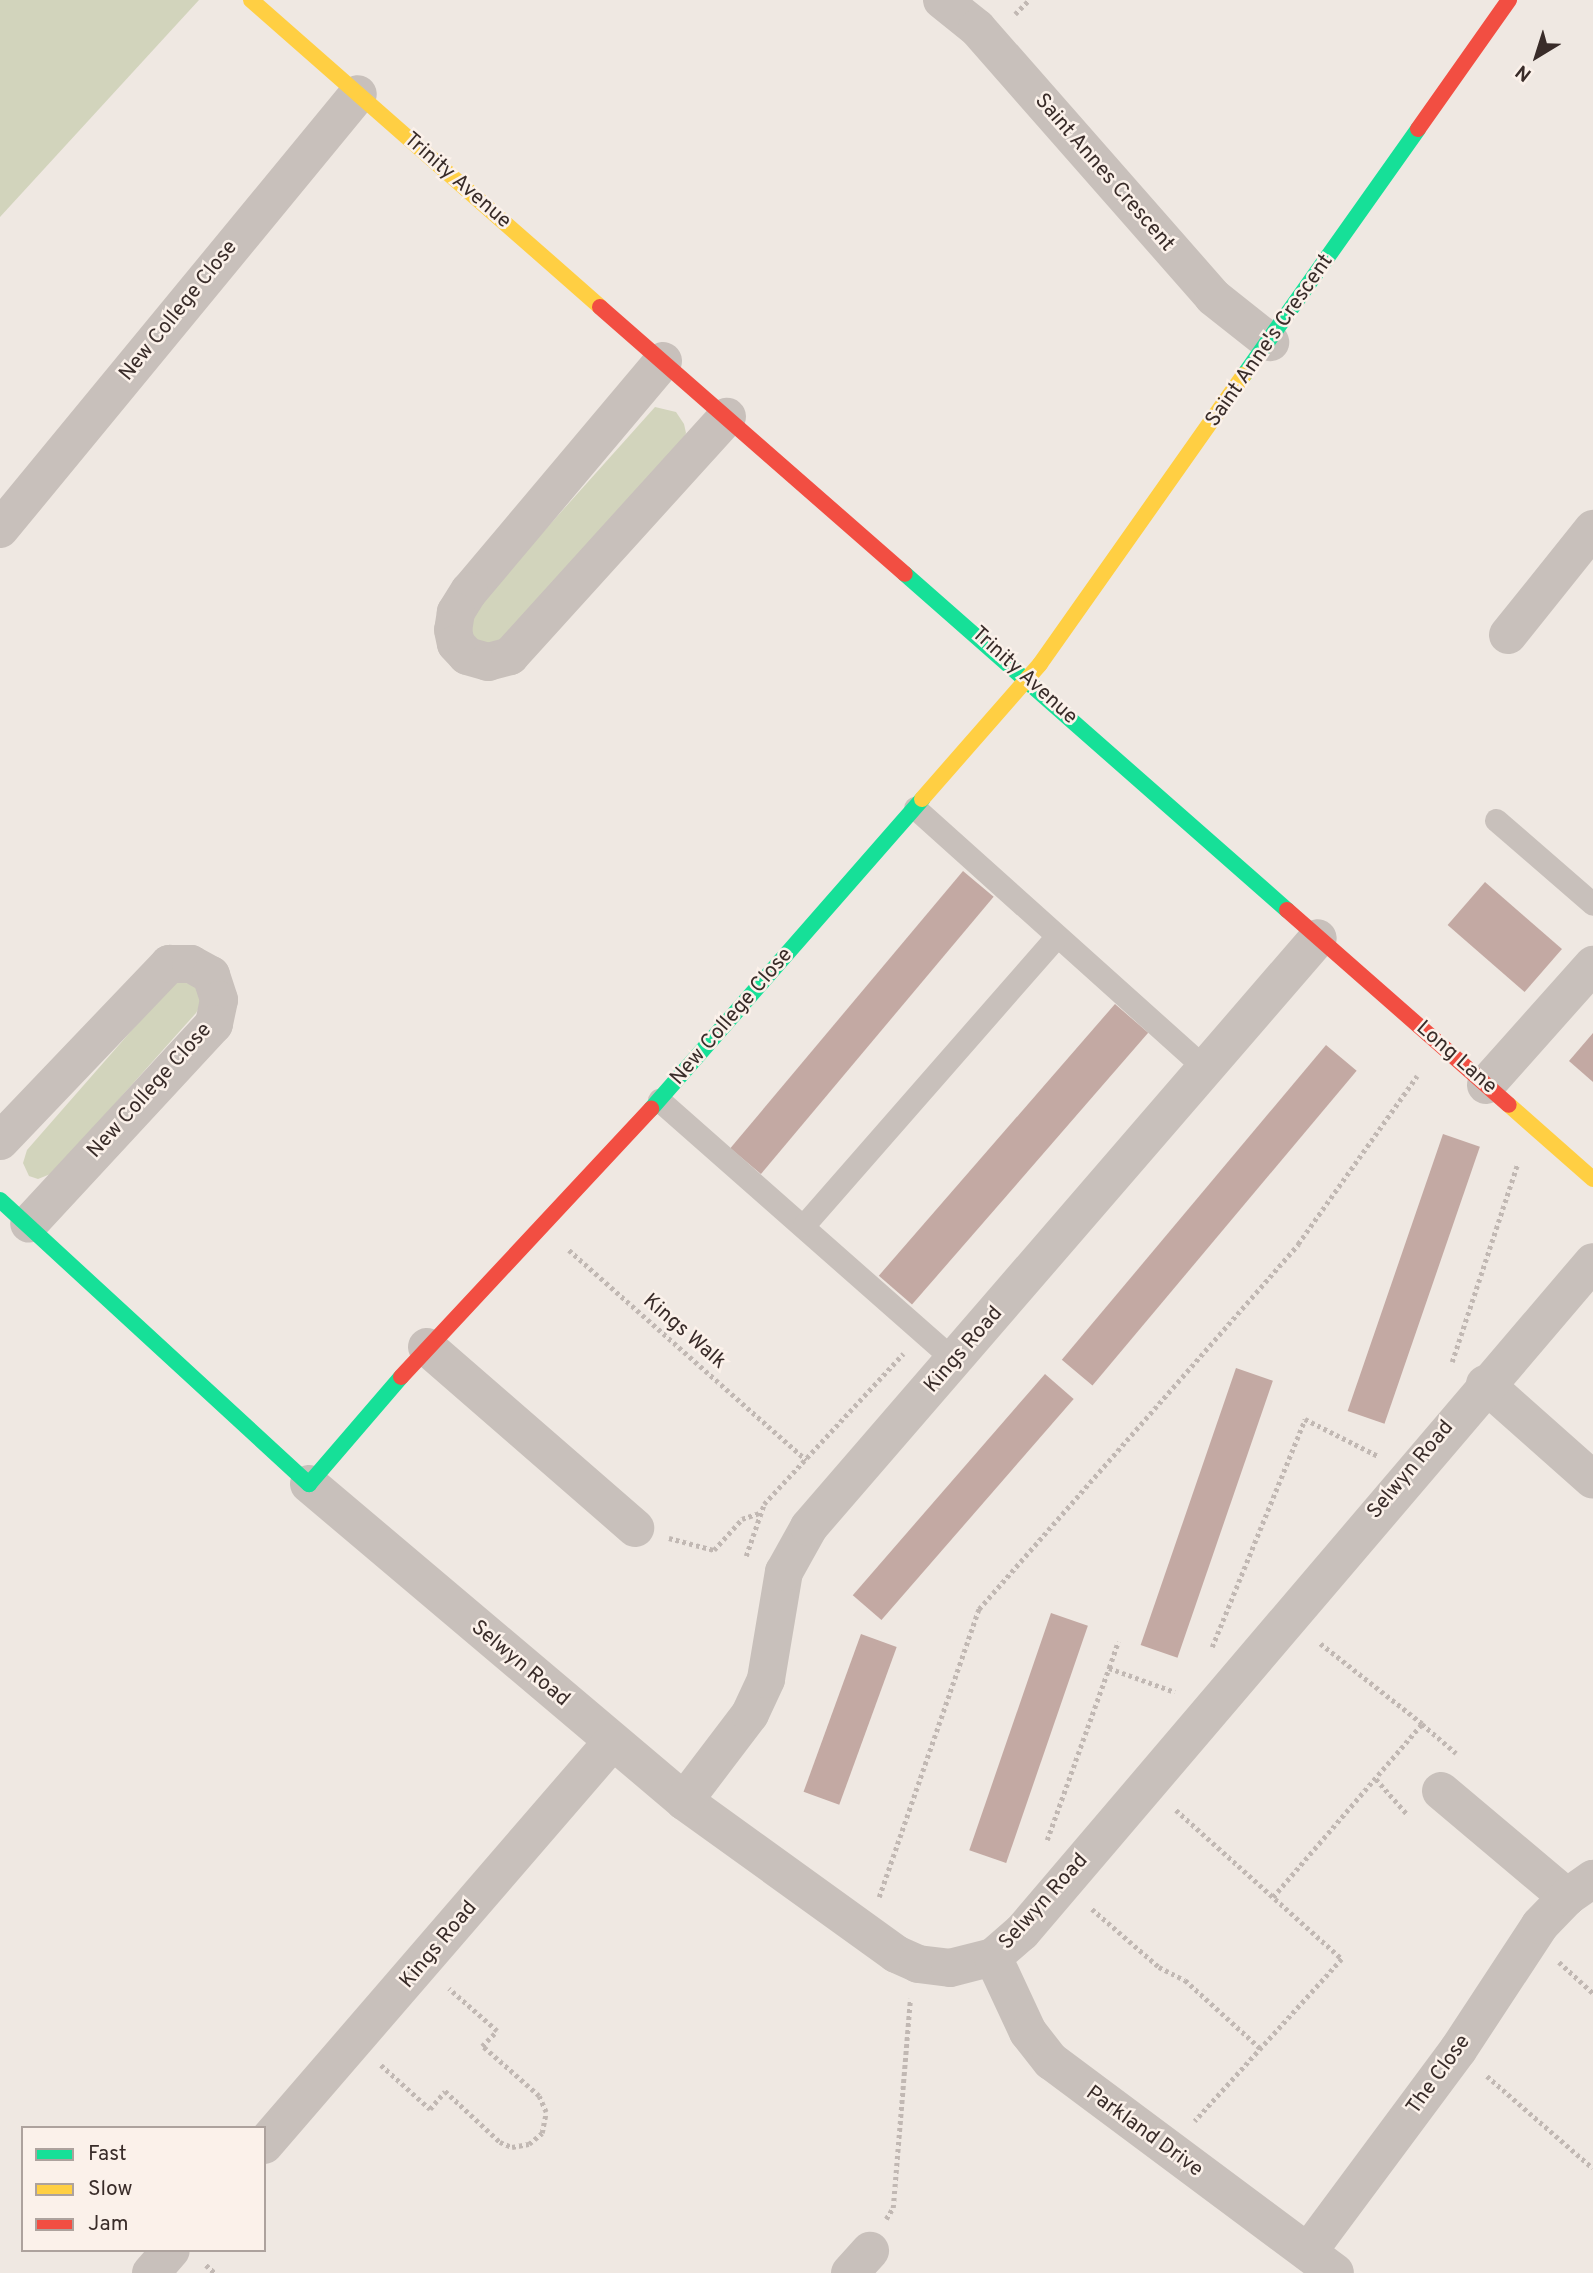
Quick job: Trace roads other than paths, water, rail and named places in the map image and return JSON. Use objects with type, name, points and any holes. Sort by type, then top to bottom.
[{"type":"street","name":"Trinity Avenue","points":[[251,0],[1026,677],[1318,939]]},
{"type":"street","name":"Saint Annes Crescent","points":[[943,0],[977,28],[1213,297],[1270,342]]},
{"type":"street","name":"Saint Anne's Crescent","points":[[1026,677],[1270,342],[1509,0]]},
{"type":"street","name":"New College Close","points":[[0,529],[358,94]]},
{"type":"street","points":[[663,361],[469,592],[456,612],[453,630],[456,644],[467,656],[488,662],[510,656],[727,417]]},
{"type":"street","points":[[1508,635],[1581,568],[1593,529]]},
{"type":"street","name":"New College Close","points":[[309,1484],[428,1347],[659,1100],[1026,677]]},
{"type":"street","name":"Long Lane","points":[[1318,939],[1593,1179]]},
{"type":"street","name":"Kings Road","points":[[684,1801],[750,1714],[766,1679],[784,1572],[809,1527],[955,1361],[1204,1067],[1318,939]]},
{"type":"street","name":"New College Close","points":[[0,1140],[169,964],[191,964],[211,975],[219,1000],[214,1024],[29,1224]]},
{"type":"street","points":[[1486,1085],[1593,965]]},
{"type":"street","points":[[0,1200],[309,1484]]},
{"type":"street","name":"Selwyn Road","points":[[309,1484],[684,1801],[896,1954],[918,1964],[950,1968],[993,1957],[1022,1932],[1286,1617],[1593,1262]]},
{"type":"street","points":[[428,1347],[635,1528]]},
{"type":"street","points":[[1485,1384],[1593,1480]]},
{"type":"street","name":"Kings Road","points":[[266,2143],[356,2042],[612,1742]]},
{"type":"street","name":"The Close","points":[[1321,2262],[1541,1925],[1580,1888],[1441,1791]]},
{"type":"street","name":"Parkland Drive","points":[[993,1957],[1028,2032],[1051,2061],[1321,2262]]},
{"type":"street","points":[[151,2273],[169,2252]]},
{"type":"lane","points":[[915,808],[1055,937],[1204,1067]]},
{"type":"lane","points":[[1496,820],[1593,904]]},
{"type":"lane","points":[[804,1225],[1055,937]]},
{"type":"lane","points":[[659,1100],[804,1225],[955,1361]]}]
